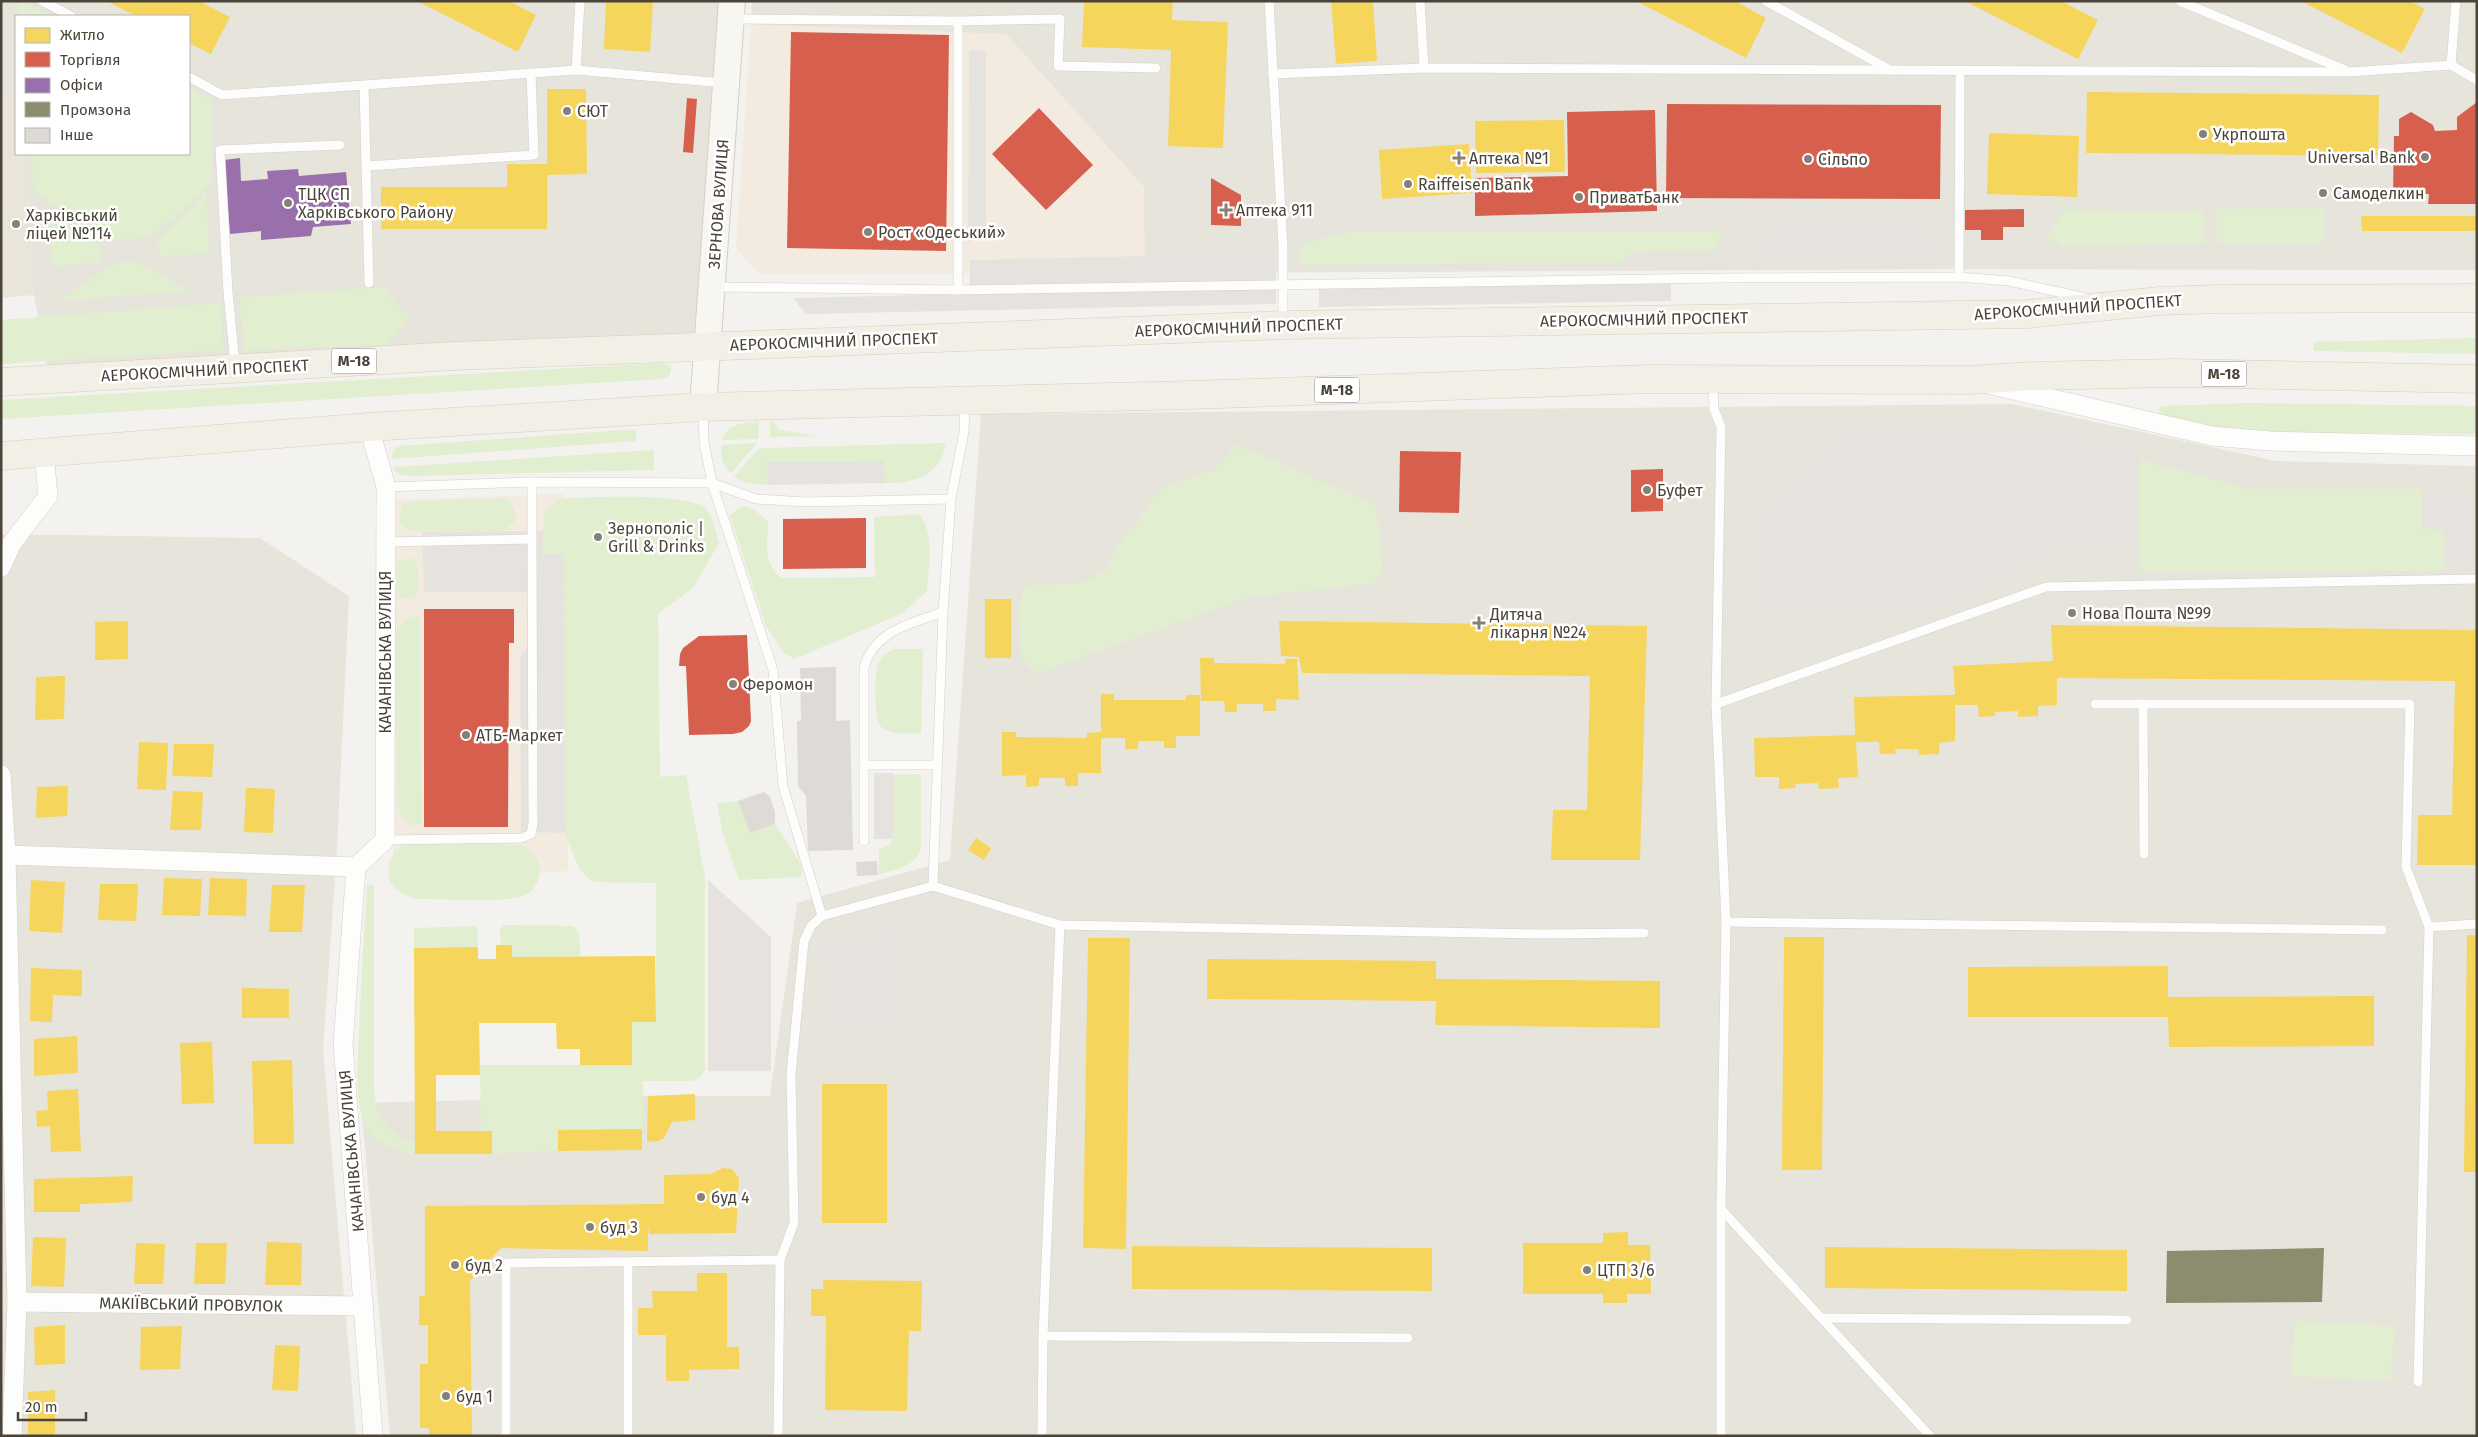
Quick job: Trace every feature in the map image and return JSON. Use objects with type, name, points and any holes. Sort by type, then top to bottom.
[{"type":"main road","name":"АЕРОКОСМІЧНИЙ ПРОСПЕКТ","points":[[1,382],[454,356],[1283,325],[2027,314],[2115,305],[2217,299],[2477,298]]},
{"type":"main road","name":"М-18","points":[[1,456],[369,427],[704,406],[1201,395],[1713,378],[1972,380],[2032,376],[2175,373],[2477,379]]},
{"type":"street","name":"ЗЕРНОВА ВУЛИЦЯ","points":[[704,406],[731,10]]},
{"type":"street","points":[[1972,380],[2212,436],[2270,441],[2477,446]]},
{"type":"street","name":"КАЧАНІВСЬКА ВУЛИЦЯ","points":[[369,427],[386,487],[385,840]]},
{"type":"street","points":[[1,567],[12,543],[48,496],[44,453]]},
{"type":"street","points":[[1,775],[17,1302],[6,1412],[12,1436]]},
{"type":"street","points":[[4,857],[356,866],[385,840]]},
{"type":"street","name":"КАЧАНІВСЬКА ВУЛИЦЯ","points":[[356,866],[343,1044],[373,1436]]},
{"type":"street","name":"МАКІЇВСЬКИЙ ПРОВУЛОК","points":[[17,1302],[364,1306]]},
{"type":"lane","points":[[42,1],[69,15]]},
{"type":"lane","points":[[576,70],[580,1]]},
{"type":"lane","points":[[1420,1],[1424,68]]},
{"type":"lane","points":[[1766,1],[1891,71]]},
{"type":"lane","points":[[2180,1],[2350,72]]},
{"type":"lane","points":[[2451,65],[2456,1]]},
{"type":"lane","points":[[1268,2],[1283,285],[1283,325]]},
{"type":"lane","points":[[731,10],[958,22],[1060,18],[1058,66],[1156,68]]},
{"type":"lane","points":[[958,22],[958,290]]},
{"type":"lane","points":[[1272,74],[1424,68],[2350,72],[2451,65],[2477,80]]},
{"type":"lane","points":[[190,78],[222,96],[576,70],[726,84]]},
{"type":"lane","points":[[1959,277],[1960,71]]},
{"type":"lane","points":[[367,166],[534,155],[530,73]]},
{"type":"lane","points":[[364,85],[368,283]]},
{"type":"lane","points":[[235,368],[228,292],[220,150],[340,145]]},
{"type":"lane","points":[[713,287],[958,290],[1959,277],[2008,281],[2115,305]]},
{"type":"lane","points":[[1713,378],[1714,409],[1721,427],[1716,704],[1726,922],[1721,1209],[1721,1436]]},
{"type":"lane","points":[[933,886],[943,612],[950,499],[964,432],[965,400]]},
{"type":"lane","points":[[704,406],[704,442],[712,483],[773,670],[783,786],[822,916]]},
{"type":"lane","points":[[386,487],[532,482],[712,483],[756,499],[806,502],[950,499]]},
{"type":"lane","points":[[385,840],[522,838],[530,834],[533,824],[532,482]]},
{"type":"lane","points":[[385,542],[532,539]]},
{"type":"lane","points":[[1716,704],[2046,587],[2477,579]]},
{"type":"lane","points":[[864,841],[864,667],[868,653],[875,644],[891,632],[943,612]]},
{"type":"lane","points":[[2095,704],[2410,704],[2406,867],[2429,927],[2418,1382]]},
{"type":"lane","points":[[2142,704],[2144,854]]},
{"type":"lane","points":[[864,765],[937,765]]},
{"type":"lane","points":[[778,1436],[780,1260],[794,1223],[791,1075],[804,942],[811,926],[822,916],[933,886],[1060,925],[1524,933],[1644,933]]},
{"type":"lane","points":[[1726,922],[2382,930]]},
{"type":"lane","points":[[2429,927],[2477,924]]},
{"type":"lane","points":[[1042,1436],[1043,1336],[1060,925]]},
{"type":"lane","points":[[1721,1209],[1930,1436]]},
{"type":"lane","points":[[506,1436],[506,1263],[780,1260]]},
{"type":"lane","points":[[628,1262],[628,1436]]},
{"type":"lane","points":[[1822,1318],[2127,1320]]},
{"type":"lane","points":[[1043,1336],[1408,1338]]},
{"type":"shaded area","points":[[1,1],[720,1],[695,334],[48,372],[34,295],[26,155],[190,155],[190,15],[15,15],[15,94],[1,95]]},
{"type":"shaded area","points":[[752,1],[2477,1],[2477,270],[1965,269],[1145,273],[751,24]]},
{"type":"shaded area","points":[[751,24],[1006,34],[1144,187],[1145,273],[759,274],[736,248]]},
{"type":"shaded area","points":[[969,50],[986,51],[986,234],[968,243]]},
{"type":"shaded area","name":"Харківський ліцей №114","points":[[15,94],[15,155],[26,155],[34,295],[1,298],[1,95]]},
{"type":"shaded area","points":[[1920,212],[1942,262],[1749,267],[1773,213]]},
{"type":"shaded area","points":[[1276,253],[1276,304],[806,314],[793,298],[970,294],[970,260]]},
{"type":"shaded area","points":[[1671,283],[1671,301],[1319,307],[1319,289]]},
{"type":"shaded area","points":[[2012,404],[2276,461],[2477,466],[2477,1436],[390,1436],[361,1103],[648,1096],[770,1096],[797,903],[950,860],[981,414]]},
{"type":"shaded area","points":[[1924,417],[2019,420],[2133,448],[2138,551],[2051,553],[1935,611],[1758,613],[1745,603],[1746,530],[1831,437],[1840,430],[1843,418]]},
{"type":"shaded area","points":[[884,461],[885,483],[768,485],[767,462]]},
{"type":"shaded area","points":[[564,494],[568,871],[393,879],[393,500]]},
{"type":"shaded area","points":[[2426,495],[2477,495],[2477,559],[2448,560],[2447,528],[2426,527]]},
{"type":"shaded area","points":[[543,531],[542,554],[564,554],[565,833],[521,832],[520,659],[529,644],[528,592],[424,592],[422,532]]},
{"type":"shaded area","points":[[1,534],[260,538],[349,596],[337,848],[323,1050],[356,1436],[1,1436]]},
{"type":"shaded area","points":[[874,773],[893,773],[893,839],[874,839]]},
{"type":"shaded area","points":[[708,880],[771,937],[771,1071],[708,1071]]},
{"type":"shaded area","points":[[893,927],[904,1025],[826,1034],[815,936]]},
{"type":"green space","points":[[18,1],[48,15],[19,15]]},
{"type":"green space","points":[[190,88],[212,99],[212,183],[152,237],[104,241],[34,191],[31,155],[190,155]]},
{"type":"green space","points":[[206,192],[210,253],[159,257],[158,240]]},
{"type":"green space","points":[[2324,208],[2324,243],[2217,243],[2217,209]]},
{"type":"green space","points":[[2065,210],[2204,211],[2205,243],[2062,246],[2060,241],[2043,241]]},
{"type":"green space","points":[[50,211],[101,245],[101,262],[52,267]]},
{"type":"green space","points":[[1725,231],[1712,250],[1633,251],[1619,263],[1300,265],[1301,244],[1350,232]]},
{"type":"green space","points":[[137,261],[189,291],[58,301],[114,263]]},
{"type":"green space","points":[[383,287],[409,318],[386,345],[244,350],[239,297]]},
{"type":"green space","points":[[221,303],[223,350],[1,364],[1,320]]},
{"type":"green space","points":[[2477,338],[2477,354],[2314,351],[2314,342]]},
{"type":"green space","points":[[661,363],[671,366],[670,375],[662,379],[1,419],[1,400]]},
{"type":"green space","points":[[2249,403],[2477,406],[2477,434],[2247,432],[2196,426],[2175,420],[2159,411],[2159,407],[2163,406]]},
{"type":"green space","points":[[770,420],[780,430],[816,436],[770,437]]},
{"type":"green space","points":[[759,421],[758,439],[722,440],[724,434],[732,427],[742,423]]},
{"type":"green space","points":[[636,429],[636,441],[391,459],[394,449],[400,446]]},
{"type":"green space","points":[[757,443],[731,473],[723,461],[721,445]]},
{"type":"green space","points":[[946,443],[939,463],[932,470],[916,479],[896,483],[885,483],[884,461],[768,462],[768,485],[746,483],[734,477],[758,449],[764,448]]},
{"type":"green space","points":[[1237,444],[1375,505],[1380,534],[1383,573],[1372,584],[1249,597],[1036,674],[1022,660],[1018,614],[1024,586],[1086,582],[1106,569],[1119,544],[1164,486],[1215,470]]},
{"type":"green space","points":[[654,450],[654,470],[409,476],[399,475],[394,470],[394,467]]},
{"type":"green space","points":[[2140,459],[2248,489],[2422,489],[2422,528],[2444,531],[2443,571],[2140,572]]},
{"type":"green space","points":[[503,498],[510,501],[516,513],[514,523],[503,531],[413,531],[403,527],[399,519],[402,506],[408,502]]},
{"type":"green space","points":[[562,498],[663,498],[699,505],[708,511],[719,543],[693,588],[658,614],[660,777],[686,775],[705,877],[705,1069],[700,1077],[693,1081],[643,1081],[643,1136],[639,1143],[558,1151],[492,1154],[492,1131],[481,1131],[480,1065],[631,1065],[632,1022],[656,1021],[656,883],[592,882],[579,869],[565,833],[564,554],[542,554],[545,509]]},
{"type":"green space","points":[[746,506],[755,510],[768,522],[768,558],[774,571],[780,578],[875,577],[874,517],[919,514],[928,531],[930,551],[927,591],[903,613],[794,659],[783,652],[766,626],[730,516],[738,509]]},
{"type":"green space","points":[[410,558],[415,560],[417,564],[419,574],[418,589],[415,597],[400,598],[396,585],[399,562]]},
{"type":"green space","points":[[420,616],[421,825],[414,826],[405,822],[397,805],[396,633],[405,620]]},
{"type":"green space","points":[[895,649],[923,649],[921,733],[894,733],[879,725],[875,693],[877,666],[882,657]]},
{"type":"green space","points":[[921,774],[921,849],[914,860],[904,867],[879,874],[879,849],[888,846],[893,839],[893,775]]},
{"type":"green space","points":[[738,801],[750,833],[775,824],[802,866],[801,877],[739,880],[723,834],[717,803]]},
{"type":"green space","points":[[407,844],[522,845],[533,855],[540,866],[538,879],[534,888],[529,893],[514,898],[487,900],[415,899],[394,887],[390,881],[389,865],[393,855],[400,847]]},
{"type":"green space","points":[[367,885],[374,885],[374,1091],[378,1114],[402,1139],[415,1142],[415,1154],[398,1151],[379,1141],[368,1129],[364,1121],[359,1101],[358,1066]]},
{"type":"green space","points":[[504,925],[573,926],[579,932],[580,956],[512,957],[511,945],[501,945],[500,929]]},
{"type":"green space","points":[[477,926],[478,947],[414,948],[414,928]]},
{"type":"green space","points":[[2295,1321],[2395,1326],[2391,1380],[2291,1377]]},
{"type":"building: Житло","points":[[106,1],[199,1],[230,17],[211,54],[190,44],[190,15],[134,15]]},
{"type":"building: Житло","points":[[417,1],[509,1],[536,15],[518,52]]},
{"type":"building: Житло","points":[[606,1],[653,1],[650,52],[604,49]]},
{"type":"building: Житло","points":[[1084,1],[1173,1],[1172,20],[1228,22],[1223,148],[1168,146],[1171,50],[1082,47]]},
{"type":"building: Житло","points":[[1331,1],[1373,1],[1377,61],[1336,64]]},
{"type":"building: Житло","points":[[1636,1],[1735,1],[1766,18],[1746,58]]},
{"type":"building: Житло","points":[[1965,1],[2061,1],[2098,20],[2078,59]]},
{"type":"building: Житло","points":[[2301,1],[2410,1],[2425,9],[2402,53]]},
{"type":"building: Житло","points":[[547,89],[586,89],[587,174],[547,175],[547,229],[381,229],[381,187],[507,187],[507,164],[547,164]]},
{"type":"building: Житло","points":[[2087,92],[2379,95],[2378,156],[2086,153]]},
{"type":"building: Житло","points":[[1564,120],[1565,172],[1476,173],[1475,121]]},
{"type":"building: Житло","points":[[1989,133],[2079,136],[2077,197],[1987,194]]},
{"type":"building: Житло","points":[[1469,144],[1472,193],[1382,199],[1379,150]]},
{"type":"building: Житло","points":[[2361,216],[2477,216],[2477,231],[2362,231]]},
{"type":"building: Житло","points":[[985,599],[1011,599],[1011,658],[985,658]]},
{"type":"building: Житло","points":[[128,621],[128,659],[95,660],[95,622]]},
{"type":"building: Житло","points":[[1279,621],[1647,626],[1640,860],[1551,860],[1553,810],[1587,810],[1590,676],[1302,673],[1299,657],[1281,656]]},
{"type":"building: Житло","points":[[2051,625],[2477,630],[2477,865],[2417,865],[2418,815],[2452,815],[2455,681],[2057,678],[2057,705],[2038,706],[2038,716],[2018,717],[2018,711],[1995,712],[1995,716],[1979,717],[1978,705],[1955,705],[1955,741],[1939,743],[1939,754],[1919,755],[1918,749],[1895,749],[1896,754],[1880,754],[1879,742],[1856,742],[1858,777],[1838,778],[1839,788],[1819,789],[1818,783],[1795,784],[1796,788],[1779,789],[1779,777],[1755,777],[1754,738],[1855,735],[1854,697],[1955,695],[1953,666],[2053,661]]},
{"type":"building: Житло","points":[[1200,658],[1214,658],[1214,663],[1285,664],[1285,659],[1297,659],[1299,700],[1276,699],[1276,711],[1263,711],[1263,704],[1237,704],[1237,712],[1225,712],[1224,701],[1201,701]]},
{"type":"building: Житло","points":[[65,676],[64,719],[35,720],[36,677]]},
{"type":"building: Житло","points":[[1101,694],[1114,694],[1114,700],[1186,700],[1186,695],[1200,695],[1200,736],[1176,736],[1176,748],[1164,748],[1164,741],[1138,741],[1138,749],[1125,749],[1125,738],[1101,738],[1101,773],[1078,773],[1078,786],[1065,786],[1065,778],[1039,778],[1039,786],[1026,787],[1026,775],[1002,776],[1002,732],[1016,732],[1016,737],[1087,738],[1087,733],[1101,732]]},
{"type":"building: Житло","points":[[139,742],[168,743],[166,790],[137,789]]},
{"type":"building: Житло","points":[[174,744],[214,744],[212,777],[172,776]]},
{"type":"building: Житло","points":[[68,786],[67,816],[36,818],[37,787]]},
{"type":"building: Житло","points":[[246,788],[275,789],[273,833],[244,832]]},
{"type":"building: Житло","points":[[173,791],[203,792],[201,830],[170,830]]},
{"type":"building: Житло","points":[[976,838],[991,848],[984,860],[968,850]]},
{"type":"building: Житло","points":[[164,878],[202,879],[200,916],[162,915]]},
{"type":"building: Житло","points":[[210,878],[247,879],[246,916],[208,915]]},
{"type":"building: Житло","points":[[31,880],[65,882],[62,933],[29,931]]},
{"type":"building: Житло","points":[[100,884],[138,884],[136,921],[98,920]]},
{"type":"building: Житло","points":[[272,885],[305,885],[302,932],[269,932]]},
{"type":"building: Житло","points":[[2467,935],[2477,935],[2477,1172],[2464,1172]]},
{"type":"building: Житло","points":[[1784,937],[1824,937],[1822,1170],[1782,1170]]},
{"type":"building: Житло","points":[[1088,938],[1130,938],[1126,1249],[1083,1248]]},
{"type":"building: Житло","points":[[496,945],[512,945],[512,957],[655,956],[656,1022],[632,1022],[632,1065],[580,1065],[580,1049],[557,1049],[556,1023],[479,1023],[480,1075],[436,1075],[436,1131],[492,1131],[492,1154],[415,1154],[414,948],[478,947],[478,959],[496,959]]},
{"type":"building: Житло","points":[[1207,959],[1436,961],[1436,979],[1660,981],[1660,1028],[1435,1025],[1436,1001],[1207,999]]},
{"type":"building: Житло","points":[[2168,966],[2168,997],[2374,996],[2374,1046],[2169,1047],[2168,1017],[1968,1017],[1968,967]]},
{"type":"building: Житло","points":[[31,968],[82,970],[82,996],[53,995],[52,1022],[30,1021]]},
{"type":"building: Житло","points":[[242,988],[289,989],[289,1018],[242,1018]]},
{"type":"building: Житло","points":[[77,1036],[78,1073],[34,1076],[34,1039]]},
{"type":"building: Житло","points":[[212,1042],[214,1103],[182,1104],[180,1043]]},
{"type":"building: Житло","points":[[292,1060],[294,1144],[254,1144],[252,1061]]},
{"type":"building: Житло","points":[[822,1084],[887,1084],[887,1223],[822,1223]]},
{"type":"building: Житло","points":[[78,1089],[81,1151],[51,1152],[50,1126],[37,1127],[36,1111],[48,1110],[47,1091]]},
{"type":"building: Житло","points":[[695,1094],[695,1120],[672,1122],[664,1138],[658,1141],[647,1142],[648,1096]]},
{"type":"building: Житло","points":[[642,1129],[642,1150],[558,1151],[558,1130]]},
{"type":"building: Житло","points":[[723,1168],[732,1169],[739,1178],[736,1233],[649,1234],[648,1225],[648,1251],[501,1248],[470,1281],[472,1436],[429,1436],[429,1428],[420,1428],[420,1364],[428,1364],[428,1325],[419,1325],[419,1296],[425,1296],[425,1206],[664,1204],[664,1175],[711,1174]]},
{"type":"building: Житло","points":[[133,1176],[132,1202],[80,1204],[80,1212],[34,1212],[34,1179]]},
{"type":"building: Житло","name":"ЦТП 3/6","points":[[1628,1232],[1628,1245],[1650,1245],[1651,1294],[1627,1294],[1627,1303],[1603,1303],[1603,1294],[1523,1294],[1523,1243],[1603,1243],[1603,1233]]},
{"type":"building: Житло","points":[[33,1237],[66,1238],[64,1287],[31,1286]]},
{"type":"building: Житло","points":[[267,1242],[302,1243],[301,1285],[265,1285]]},
{"type":"building: Житло","points":[[136,1243],[165,1244],[163,1284],[134,1284]]},
{"type":"building: Житло","points":[[196,1243],[227,1243],[225,1284],[194,1284]]},
{"type":"building: Житло","points":[[1132,1246],[1432,1248],[1432,1291],[1132,1289]]},
{"type":"building: Житло","points":[[1825,1247],[2127,1250],[2127,1291],[1825,1288]]},
{"type":"building: Житло","points":[[697,1273],[727,1273],[727,1347],[739,1347],[739,1369],[689,1370],[689,1381],[666,1381],[666,1335],[638,1335],[638,1308],[653,1308],[652,1291],[697,1291]]},
{"type":"building: Житло","points":[[823,1280],[922,1281],[921,1331],[909,1331],[907,1411],[825,1410],[826,1316],[811,1316],[811,1289],[823,1289]]},
{"type":"building: Житло","points":[[65,1325],[65,1364],[35,1365],[34,1327]]},
{"type":"building: Житло","points":[[182,1326],[180,1369],[140,1370],[141,1327]]},
{"type":"building: Житло","points":[[275,1345],[300,1346],[298,1391],[272,1390]]},
{"type":"building: Житло","points":[[55,1390],[55,1436],[28,1436],[28,1392]]},
{"type":"building: Торгівля","points":[[791,32],[949,35],[946,251],[787,248]]},
{"type":"building: Торгівля","points":[[687,98],[697,99],[693,153],[683,152]]},
{"type":"building: Торгівля","points":[[2477,102],[2477,204],[2428,204],[2429,194],[2393,194],[2394,136],[2399,136],[2399,119],[2411,112],[2433,125],[2435,131],[2457,130],[2457,117]]},
{"type":"building: Торгівля","points":[[1667,104],[1941,105],[1940,199],[1666,198]]},
{"type":"building: Торгівля","points":[[1039,108],[1093,165],[1046,210],[992,154]]},
{"type":"building: Торгівля","points":[[1655,110],[1657,211],[1475,216],[1475,178],[1568,176],[1567,112]]},
{"type":"building: Торгівля","name":"Аптека 911","points":[[1211,178],[1241,195],[1241,226],[1211,225]]},
{"type":"building: Торгівля","points":[[2024,209],[2024,227],[2003,227],[2003,240],[1981,240],[1981,230],[1965,230],[1965,210]]},
{"type":"building: Торгівля","points":[[1400,451],[1461,452],[1459,513],[1399,512]]},
{"type":"building: Торгівля","name":"Буфет","points":[[1663,469],[1663,511],[1631,512],[1631,470]]},
{"type":"building: Торгівля","points":[[866,518],[866,568],[783,569],[783,519]]},
{"type":"building: Торгівля","name":"АТБ-Маркет","points":[[424,609],[514,609],[514,643],[509,643],[508,827],[424,827]]},
{"type":"building: Торгівля","points":[[747,635],[751,721],[749,726],[742,732],[733,734],[689,735],[686,666],[679,666],[680,654],[683,648],[699,636]]},
{"type":"building: Офіси","name":"ТЦК СП Харківського Району","points":[[240,158],[241,181],[268,179],[267,171],[298,169],[299,176],[346,172],[351,224],[313,227],[311,236],[261,240],[261,231],[230,234],[224,160]]},
{"type":"building: Промзона","points":[[2324,1248],[2322,1302],[2166,1303],[2167,1251]]},
{"type":"building: Інше","points":[[836,667],[836,721],[850,720],[853,850],[808,851],[806,796],[798,786],[797,721],[801,721],[800,668]]},
{"type":"building: Інше","points":[[764,792],[770,797],[775,812],[775,824],[750,833],[738,801]]},
{"type":"building: Інше","points":[[877,861],[878,875],[857,876],[856,862]]},
{"type":"place","name":"СЮТ","points":[[567,111]]},
{"type":"place","name":"Укрпошта","points":[[2203,134]]},
{"type":"place","name":"Universal Bank","points":[[2425,157]]},
{"type":"place","name":"Аптека №1","points":[[1459,158]]},
{"type":"place","name":"Сільпо","points":[[1808,159]]},
{"type":"place","name":"Raiffeisen Bank","points":[[1408,184]]},
{"type":"place","name":"Самоделкин","points":[[2323,193]]},
{"type":"place","name":"ПриватБанк","points":[[1579,197]]},
{"type":"place","name":"ТЦК СП Харківського Району","points":[[288,203]]},
{"type":"place","name":"Аптека 911","points":[[1226,210]]},
{"type":"place","name":"Харківський ліцей №114","points":[[16,224]]},
{"type":"place","name":"Рост «Одеський»","points":[[868,232]]},
{"type":"place","name":"Буфет","points":[[1647,490]]},
{"type":"place","name":"Зернополіс | Grill & Drinks","points":[[598,537]]},
{"type":"place","name":"Нова Пошта №99","points":[[2072,613]]},
{"type":"place","name":"Дитяча лікарня №24","points":[[1479,623]]},
{"type":"place","name":"Феромон","points":[[733,684]]},
{"type":"place","name":"АТБ-Маркет","points":[[466,735]]},
{"type":"place","name":"буд 4","points":[[701,1197]]},
{"type":"place","name":"буд 3","points":[[590,1227]]},
{"type":"place","name":"буд 2","points":[[455,1265]]},
{"type":"place","name":"ЦТП 3/6","points":[[1587,1270]]},
{"type":"place","name":"буд 1","points":[[446,1396]]}]
